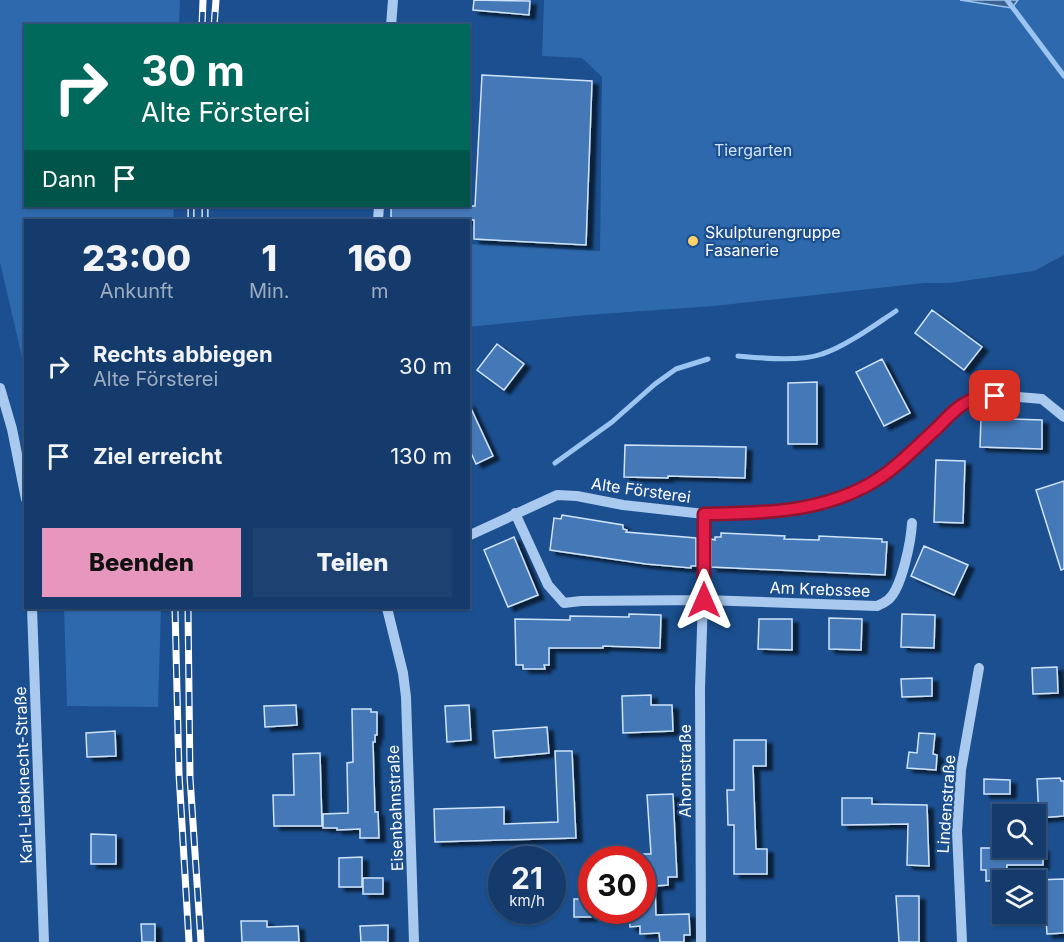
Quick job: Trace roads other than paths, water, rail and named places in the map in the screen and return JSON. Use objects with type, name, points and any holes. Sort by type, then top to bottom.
[{"type":"street","points":[[391,24],[393,0]]},
{"type":"street","points":[[0,388],[12,429],[24,489]]},
{"type":"street","name":"Alte Försterei","points":[[470,535],[557,495],[704,514],[784,511],[819,505],[874,482],[970,400],[983,396],[1042,399],[1064,417]]},
{"type":"street","name":"Am Krebssee","points":[[515,513],[548,585],[564,603],[704,600],[877,606],[890,599],[898,585],[912,523]]},
{"type":"street","points":[[704,514],[704,600]]},
{"type":"street","name":"Ahornstraße","points":[[701,942],[700,688],[704,600]]},
{"type":"street","name":"Karl-Liebknecht-Straße","points":[[32,609],[44,942]]},
{"type":"street","name":"Eisenbahnstraße","points":[[387,609],[404,673],[406,697],[414,942]]},
{"type":"street","name":"Lindenstraße","points":[[962,942],[957,831],[961,770],[979,668]]},
{"type":"waterway","points":[[1007,0],[1064,76]]},
{"type":"waterway","points":[[738,356],[792,359],[822,354],[850,341],[896,311]]},
{"type":"waterway","points":[[555,463],[612,422],[655,384],[676,369],[708,359]]},
{"type":"railway","points":[[202,24],[203,0]]},
{"type":"railway","points":[[214,24],[216,0]]},
{"type":"railway","points":[[191,207],[191,219]]},
{"type":"railway","points":[[205,207],[205,219]]},
{"type":"railway","points":[[175,609],[179,774],[189,942]]},
{"type":"railway","points":[[188,609],[190,778],[201,942]]},
{"type":"place","name":"Skulpturengruppe Fasanerie","points":[[693,241]]},
{"type":"park label","name":"Tiergarten","points":[[753,150]]}]
